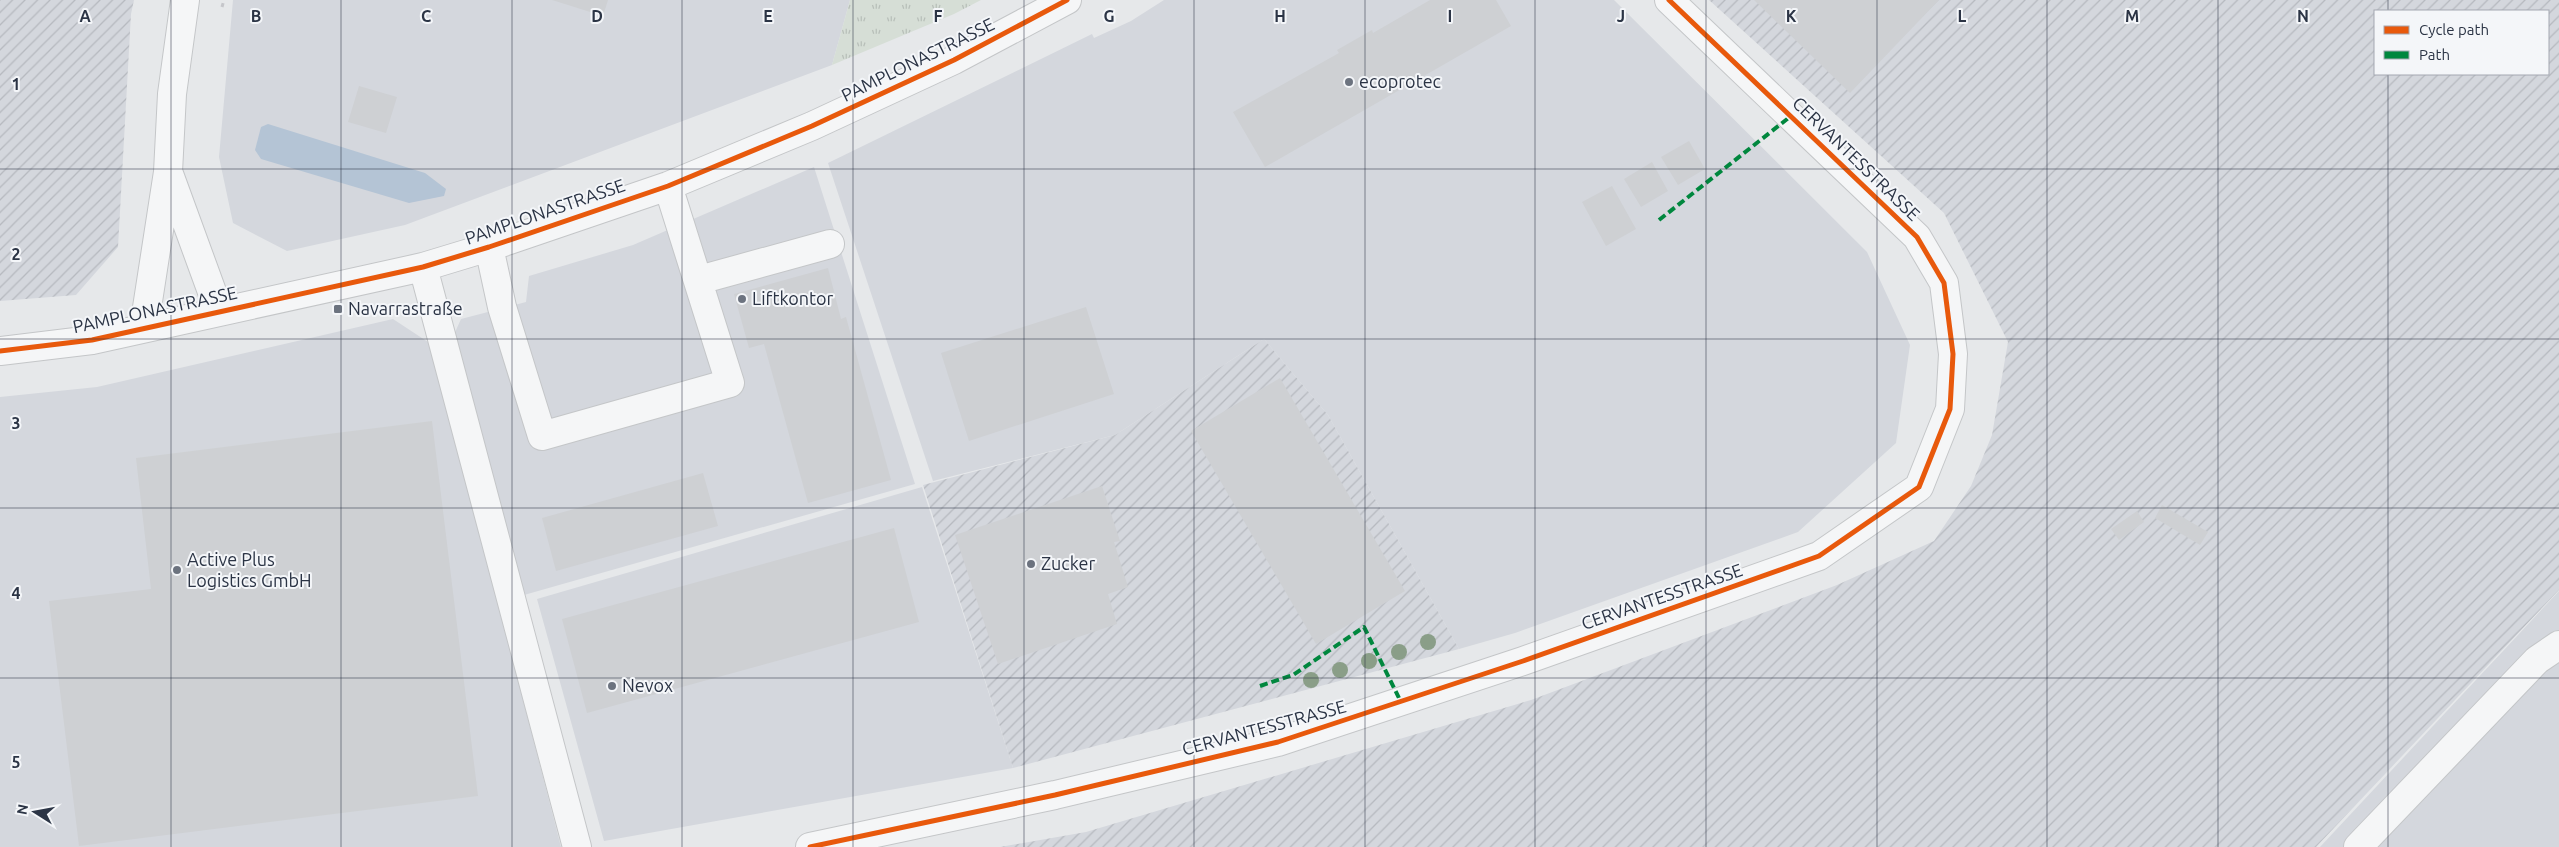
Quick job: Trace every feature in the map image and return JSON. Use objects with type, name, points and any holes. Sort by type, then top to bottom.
[{"type":"street","points":[[144,327],[168,172],[172,94],[185,0]]},
{"type":"street","name":"PAMPLONASTRASSE","points":[[0,351],[92,340],[423,267],[489,247],[668,186],[812,126],[928,73],[1067,0]]},
{"type":"street","name":"CERVANTESSTRASSE","points":[[810,847],[1055,795],[1300,736],[1523,661],[1819,556],[1919,487],[1950,410],[1953,354],[1944,283],[1918,237],[1669,0]]},
{"type":"street","points":[[168,172],[219,311]]},
{"type":"street","points":[[489,247],[502,307],[542,436],[730,383],[668,186]]},
{"type":"street","points":[[699,280],[830,244]]},
{"type":"street","points":[[423,267],[577,847]]},
{"type":"street","points":[[2358,847],[2537,660],[2559,645]]},
{"type":"path","points":[[222,7],[224,0]]},
{"type":"shaded area","points":[[0,0],[134,0],[131,14],[118,247],[76,295],[0,301]]},
{"type":"shaded area","points":[[233,0],[850,0],[832,65],[405,225],[287,251],[233,223],[219,157]]},
{"type":"shaded area","points":[[1164,0],[1614,0],[1867,252],[1910,345],[1896,443],[1798,532],[1515,633],[1459,649],[1328,415],[1264,339],[1115,435],[933,481],[828,163],[1092,34],[1094,38],[1131,21]]},
{"type":"shaded area","points":[[1709,0],[2559,0],[2559,590],[2316,847],[1000,847],[1086,832],[1531,700],[1837,585],[1934,541],[1971,486],[1992,435],[2008,342],[1944,213]]},
{"type":"shaded area","points":[[814,167],[915,484],[524,595],[452,339],[461,319],[526,302],[529,276],[633,245]]},
{"type":"shaded area","points":[[393,319],[431,344],[561,847],[0,847],[0,397],[97,387]]},
{"type":"shaded area","points":[[1264,339],[1328,415],[1459,649],[1013,768],[923,485],[1115,435]]},
{"type":"shaded area","points":[[922,487],[1013,768],[604,841],[537,599]]},
{"type":"shaded area","points":[[2559,591],[2559,847],[2320,847]]},
{"type":"green space","points":[[850,0],[981,0],[954,14],[832,65]]},
{"type":"water","points":[[268,124],[425,173],[446,189],[444,196],[409,203],[261,159],[255,150],[261,127]]},
{"type":"building","points":[[552,0],[608,0],[603,16]]},
{"type":"building","name":"ecoprotec","points":[[1430,0],[1496,0],[1511,26],[1265,167],[1233,112],[1339,53],[1337,50],[1372,30],[1373,33]]},
{"type":"building","points":[[1754,0],[1939,0],[1850,93]]},
{"type":"building","points":[[359,86],[397,97],[386,133],[348,122]]},
{"type":"building","points":[[1689,141],[1705,169],[1678,185],[1661,157]]},
{"type":"building","points":[[1652,162],[1668,191],[1641,207],[1624,179]]},
{"type":"building","points":[[1612,186],[1636,229],[1606,246],[1582,202]]},
{"type":"building","points":[[828,268],[841,319],[846,317],[891,480],[808,503],[764,344],[749,348],[734,294]]},
{"type":"building","points":[[1086,307],[1114,394],[969,441],[941,353]]},
{"type":"building","points":[[1280,378],[1405,591],[1316,644],[1191,431]]},
{"type":"building","points":[[432,421],[478,796],[79,846],[49,601],[151,589],[136,458]]},
{"type":"building","points":[[703,473],[718,526],[556,571],[542,518]]},
{"type":"building","name":"Zucker","points":[[1102,486],[1120,541],[1114,542],[1128,587],[1108,594],[1117,624],[998,664],[955,535]]},
{"type":"building","points":[[2162,505],[2208,532],[2200,545],[2155,518]]},
{"type":"building","points":[[2137,511],[2144,522],[2119,540],[2111,529]]},
{"type":"building","points":[[894,528],[919,622],[587,713],[562,619]]},
{"type":"marked path","points":[[1659,220],[1791,116]]},
{"type":"marked path","points":[[1260,686],[1293,675],[1364,627],[1401,702]]},
{"type":"cycle path","points":[[0,351],[92,340],[423,267],[489,247],[668,186],[812,126],[954,60],[1067,0]]},
{"type":"cycle path","points":[[810,847],[1055,795],[1278,742],[1523,661],[1819,556],[1919,487],[1950,409],[1953,354],[1944,283],[1917,237],[1669,0]]},
{"type":"place","name":"ecoprotec","points":[[1349,82]]},
{"type":"place","name":"Liftkontor","points":[[742,299]]},
{"type":"place","name":"Navarrastraße","points":[[338,309]]},
{"type":"place","name":"Zucker","points":[[1031,564]]},
{"type":"place","name":"Active Plus Logistics GmbH","points":[[177,570]]},
{"type":"place","name":"Nevox","points":[[612,686]]}]
